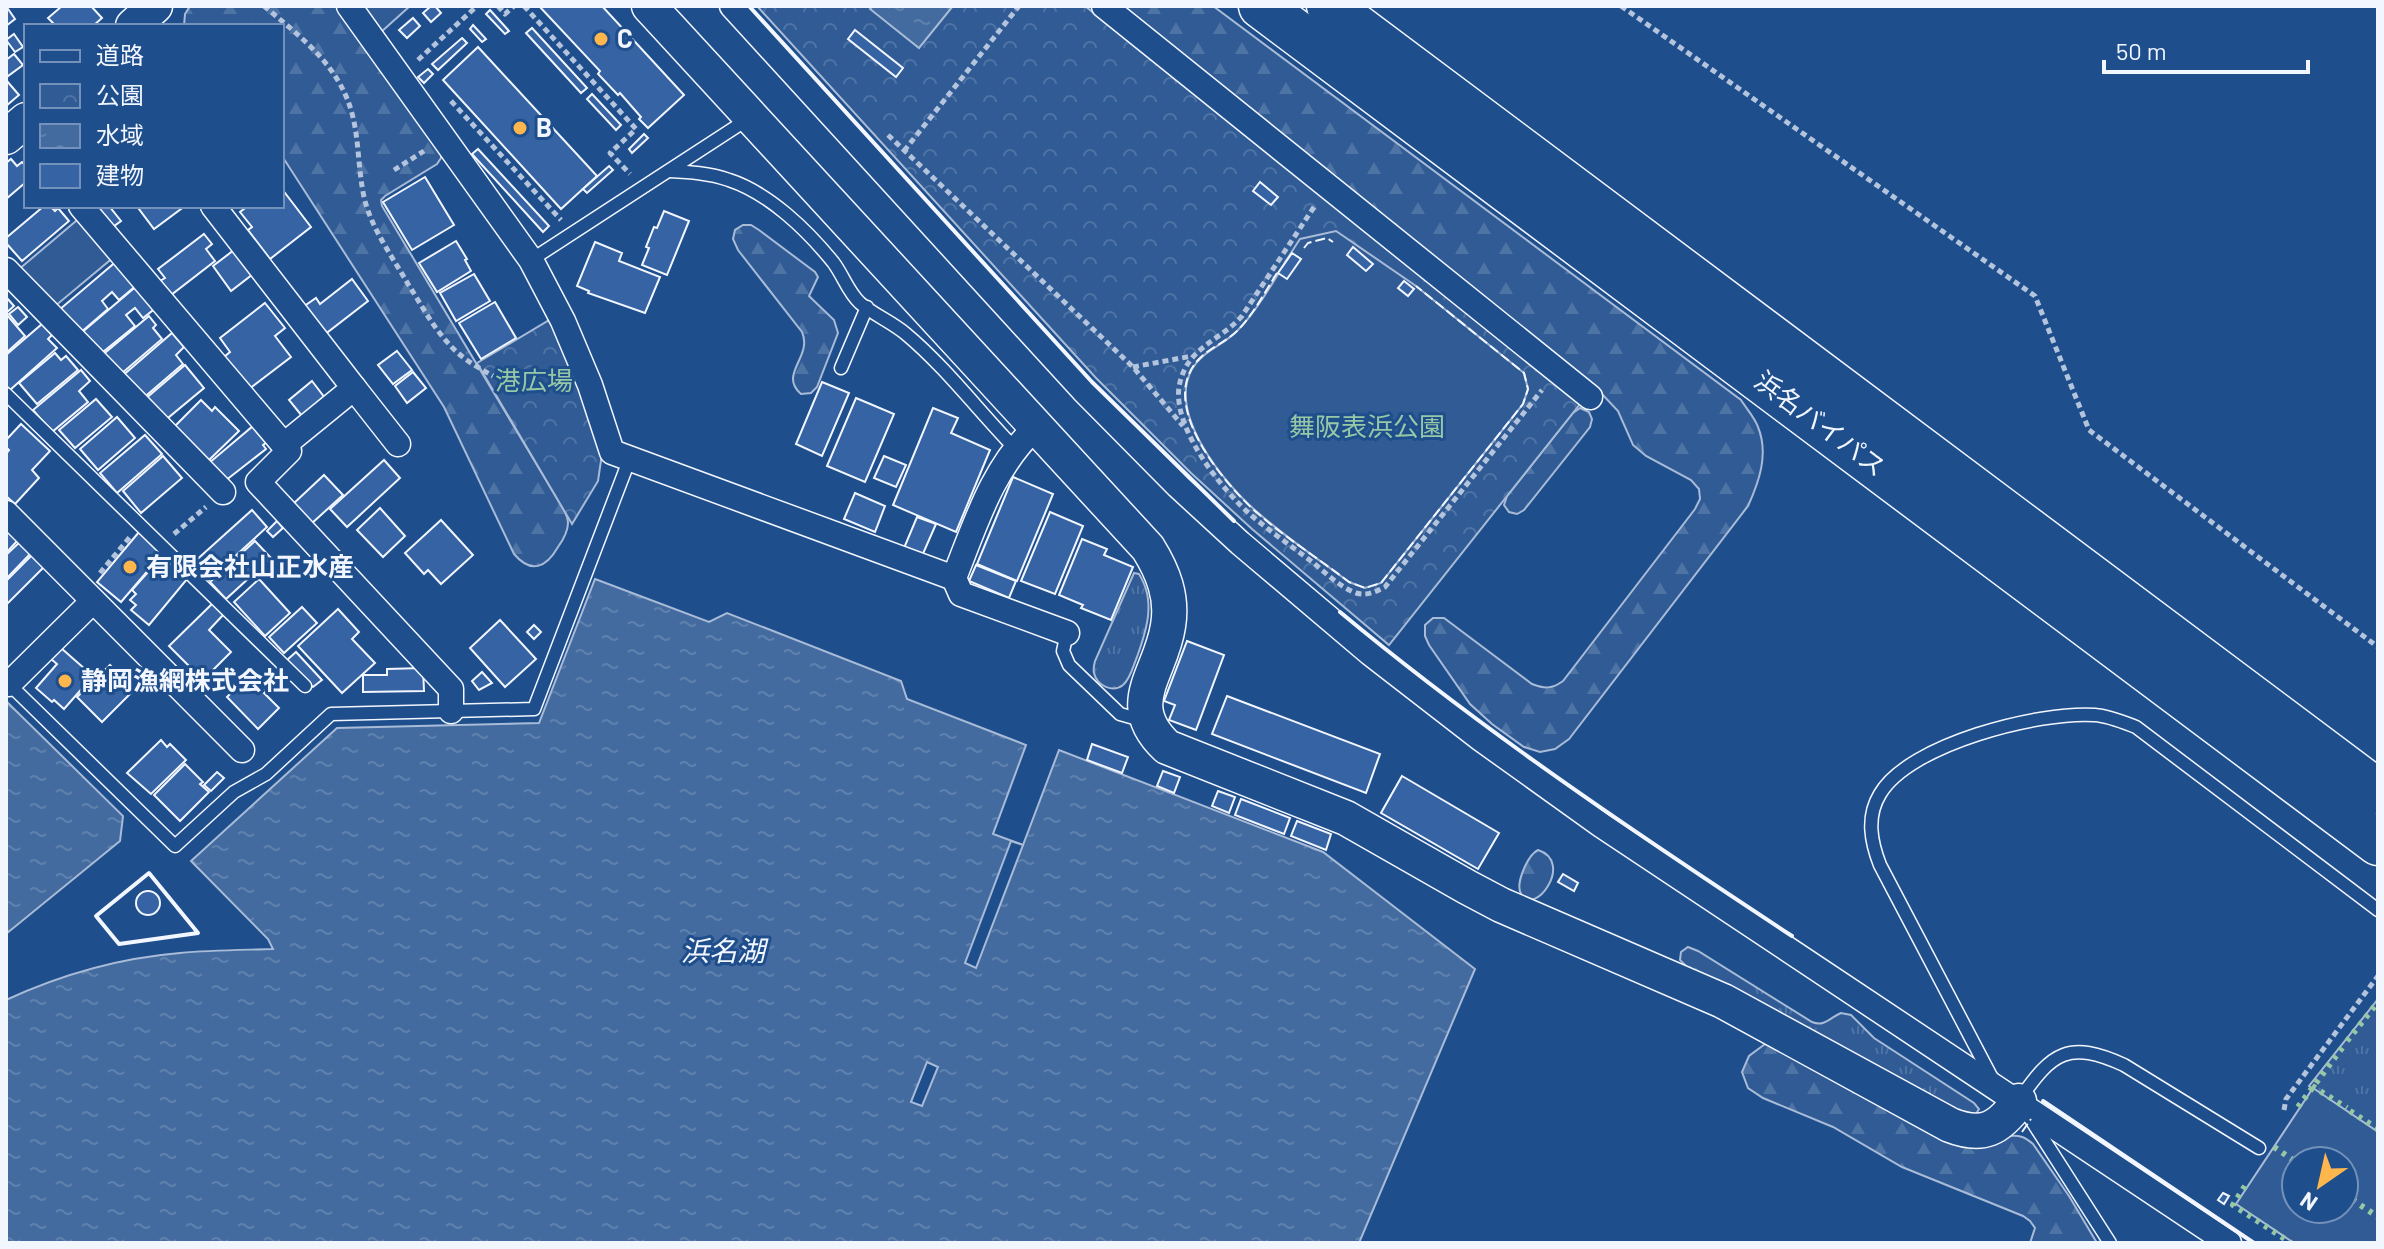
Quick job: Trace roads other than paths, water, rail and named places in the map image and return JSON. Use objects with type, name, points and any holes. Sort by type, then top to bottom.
[{"type":"highway","name":"浜名バイパス","points":[[1261,6],[2378,792]]},
{"type":"highway","name":"浜名バイパス","points":[[1329,6],[2378,843]]},
{"type":"street","points":[[135,24],[155,6]]},
{"type":"street","points":[[349,6],[531,260],[574,347],[612,452],[954,578],[961,594],[1067,633]]},
{"type":"street","points":[[649,6],[751,118],[1026,437],[1148,548],[1160,566],[1170,607],[1168,628],[1144,704],[1155,736],[1167,747],[1346,818],[1501,905],[1723,1001],[1950,1125],[1966,1131],[1982,1131],[1997,1125],[2009,1115],[2007,1094]]},
{"type":"street","points":[[732,6],[1083,390],[1178,486],[1370,653],[1481,739],[1601,825],[2229,1243]]},
{"type":"street","points":[[1104,6],[1590,397]]},
{"type":"street","points":[[83,208],[289,451],[258,482],[451,689],[451,711]]},
{"type":"street","points":[[215,208],[398,444]]},
{"type":"street","points":[[6,270],[223,492]]},
{"type":"street","points":[[284,445],[354,388]]},
{"type":"street","points":[[954,578],[998,473],[1026,437]]},
{"type":"street","points":[[6,513],[242,750]]},
{"type":"street","points":[[8,682],[89,596]]},
{"type":"lane","points":[[531,260],[751,118]]},
{"type":"lane","points":[[669,171],[730,180],[769,202],[822,249],[851,292],[922,349],[1007,440],[1026,437]]},
{"type":"lane","points":[[841,368],[867,307]]},
{"type":"lane","points":[[6,394],[305,686]]},
{"type":"lane","points":[[8,682],[175,846],[234,792],[266,774],[331,714],[534,709],[630,458]]},
{"type":"lane","points":[[1067,633],[1063,651],[1069,665],[1120,714],[1134,718],[1146,716]]},
{"type":"lane","points":[[2110,1243],[2007,1094],[1888,879],[1872,842],[1871,818],[1879,795],[1894,776],[1965,738],[2019,722],[2076,715],[2117,719],[2153,739],[2378,910]]},
{"type":"lane","points":[[2007,1094],[2063,1054],[2083,1051],[2103,1055],[2259,1148]]},
{"type":"water","points":[[873,6],[953,6],[919,48],[870,9]]},
{"type":"water","name":"浜名湖","points":[[595,579],[709,622],[727,613],[901,681],[907,699],[1026,745],[993,834],[1023,845],[1059,750],[1323,852],[1475,969],[1359,1243],[6,1243],[6,1000],[69,975],[113,963],[192,952],[273,949],[268,939],[191,861],[337,728],[539,723]]},
{"type":"water","points":[[6,701],[123,816],[120,841],[6,934]]},
{"type":"place","name":"C","points":[[601,39]]},
{"type":"place","name":"B","points":[[520,128]]},
{"type":"place","name":"有限会社山正水産","points":[[130,567]]},
{"type":"place","name":"静岡漁網株式会社","points":[[65,681]]},
{"type":"park label","name":"港広場","points":[[534,381]]},
{"type":"park label","name":"舞阪表浜公園","points":[[1367,427]]}]
